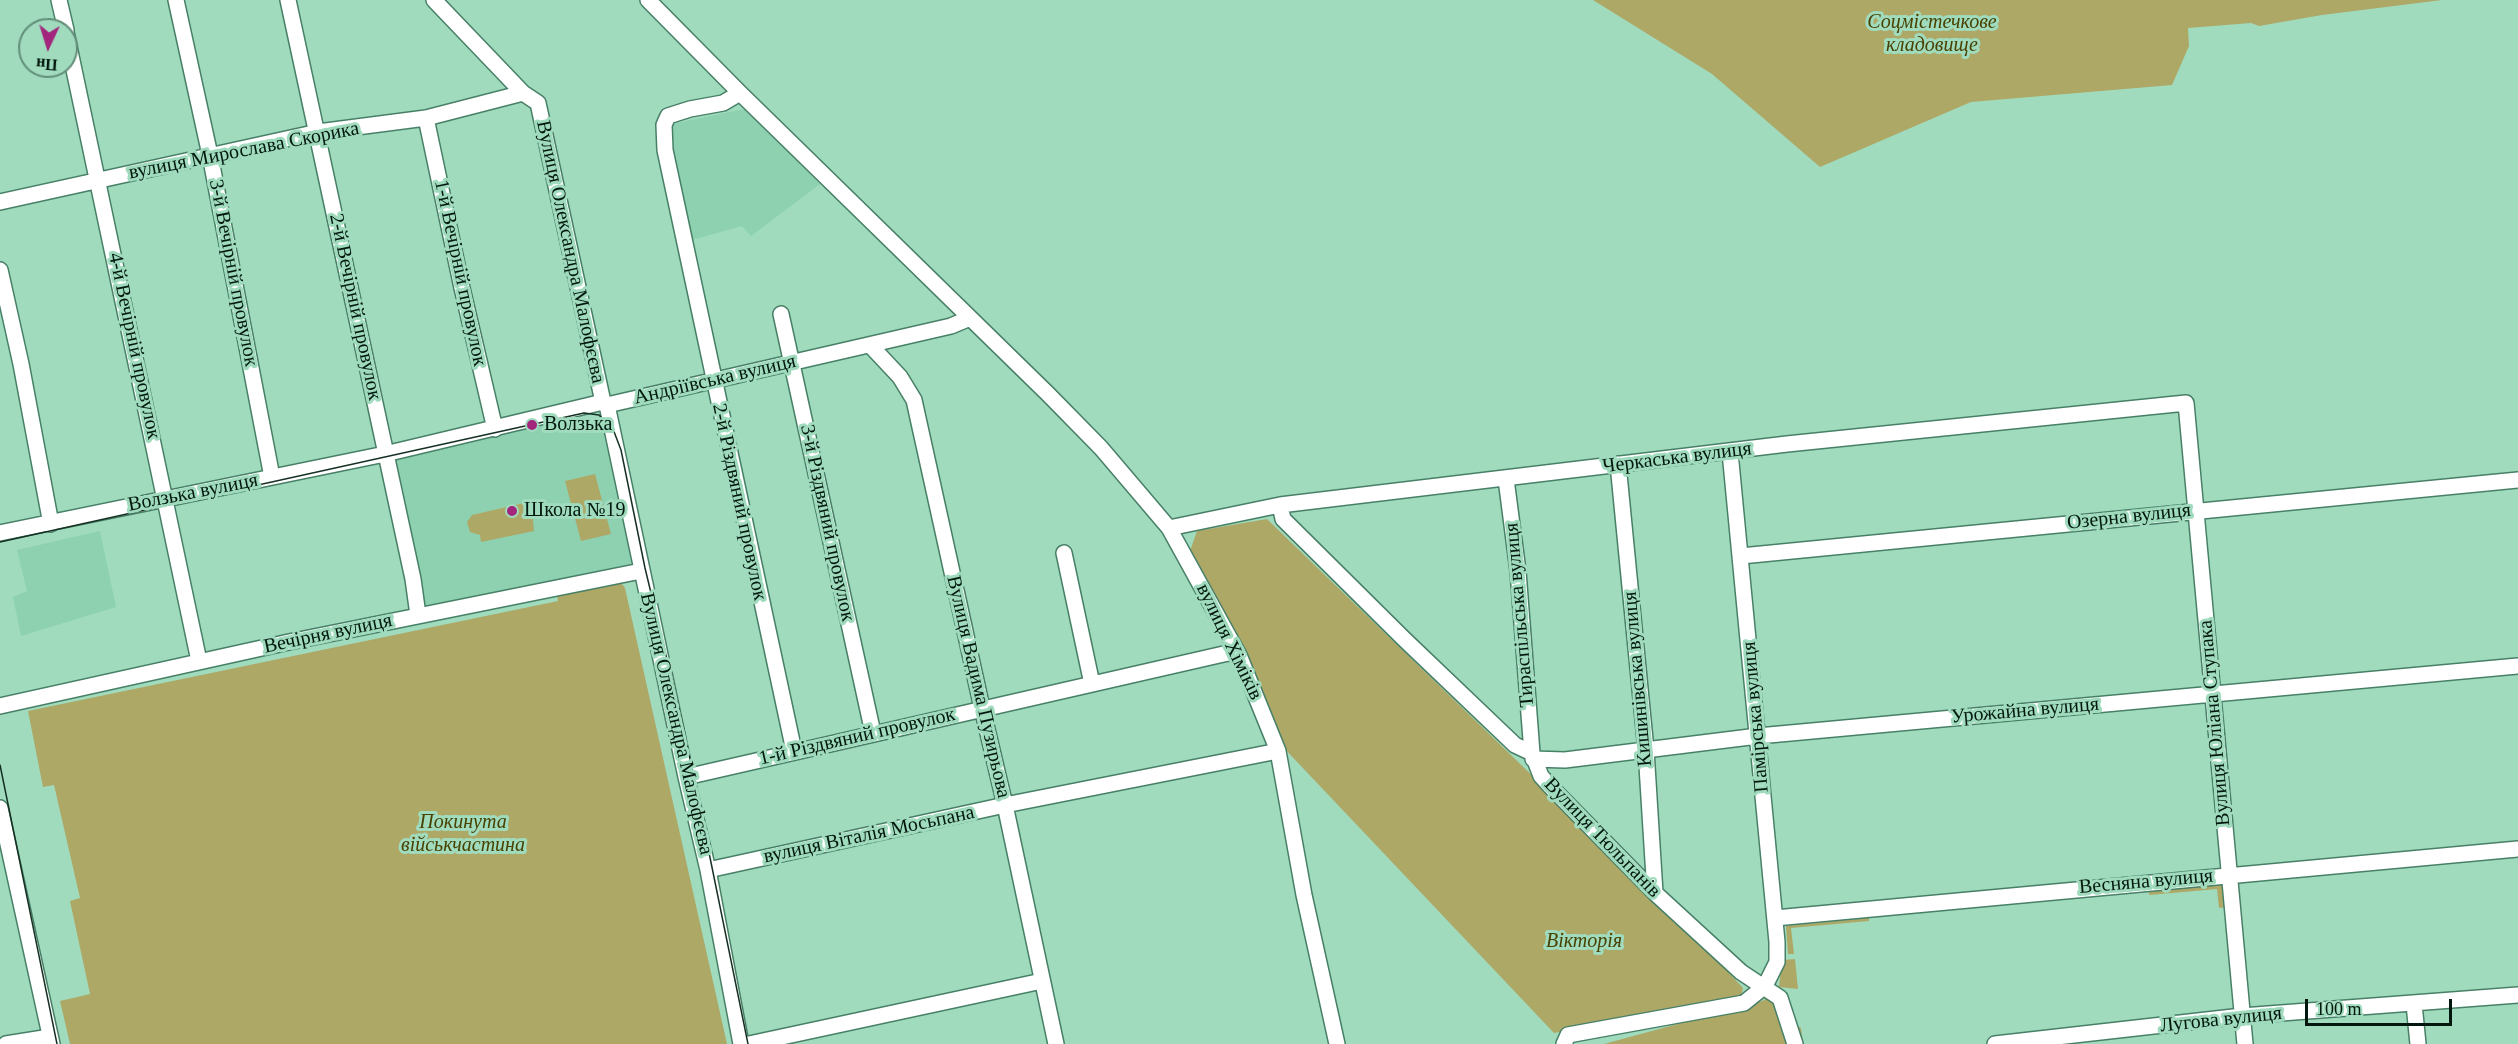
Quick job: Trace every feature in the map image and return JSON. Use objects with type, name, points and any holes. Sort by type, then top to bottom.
[{"type":"street","name":"4-й Вечірній провулок","points":[[59,0],[63,18]]},
{"type":"street","name":"3-й Вечірній провулок","points":[[176,0],[210,155],[272,477]]},
{"type":"street","name":"2-й Вечірній провулок","points":[[288,0],[413,579],[418,615]]},
{"type":"street","name":"Вулиця Олександра Малофєєва","points":[[434,0],[523,93],[537,103],[708,870],[741,1044]]},
{"type":"street","name":"вулиця Хіміків","points":[[648,0],[1101,448],[1169,528],[1239,655],[1278,751],[1304,895],[1337,1044]]},
{"type":"street","name":"4-й Вечірній провулок","points":[[76,78],[199,661]]},
{"type":"street","name":"вулиця Мирослава Скорика","points":[[0,201],[318,132],[426,118],[523,93]]},
{"type":"street","name":"2-й Різдвяний провулок","points":[[740,93],[723,103],[677,112],[668,116],[664,125],[665,150],[794,751]]},
{"type":"street","name":"1-й Вечірній провулок","points":[[426,118],[495,429]]},
{"type":"street","points":[[0,270],[21,364],[51,524]]},
{"type":"street","name":"3-й Різдвяний провулок","points":[[780,314],[873,733]]},
{"type":"street","name":"Андріївська вулиця","points":[[385,454],[870,345],[951,326],[970,318]]},
{"type":"street","name":"Вулиця Вадима Пузирьова","points":[[870,345],[900,377],[914,400],[1056,1044]]},
{"type":"street","name":"Черкаська вулиця","points":[[1169,528],[1280,505],[1618,464],[2186,403]]},
{"type":"street","name":"Вулиця Юліана Ступака","points":[[2186,403],[2245,1044]]},
{"type":"street","name":"Памірська вулиця","points":[[1730,452],[1775,918],[1777,962],[1767,983]]},
{"type":"street","name":"Волзька вулиця","points":[[0,532],[51,524],[166,497],[385,454]]},
{"type":"street","name":"Кишинівська вулиця","points":[[1618,464],[1646,750],[1655,893]]},
{"type":"street","name":"Тираспільська вулиця","points":[[1506,478],[1518,571],[1532,756]]},
{"type":"street","name":"Озерна вулиця","points":[[1741,556],[2518,480]]},
{"type":"street","name":"Вулиця Тюльпанів","points":[[1280,505],[1283,519],[1515,745],[1532,756],[1550,786],[1655,893],[1741,972],[1767,983],[1780,998],[1795,1044]]},
{"type":"street","points":[[1064,554],[1092,684]]},
{"type":"street","name":"Вечірня вулиця","points":[[0,706],[199,661],[641,571]]},
{"type":"street","name":"1-й Різдвяний провулок","points":[[686,777],[1228,653],[1239,655]]},
{"type":"street","name":"Урожайна вулиця","points":[[1532,756],[1565,760],[1758,736],[2518,666]]},
{"type":"street","name":"вулиця Віталія Мосьпана","points":[[708,870],[1005,805],[1278,751]]},
{"type":"street","points":[[0,807],[51,1040],[6,1044]]},
{"type":"street","name":"Весняна вулиця","points":[[1775,918],[2229,874],[2518,849]]},
{"type":"street","points":[[749,1044],[1042,981]]},
{"type":"street","points":[[1564,1044],[1568,1035],[1744,1003],[1767,983]]},
{"type":"street","name":"Лугова вулиця","points":[[1995,1044],[2242,1016],[2518,995]]},
{"type":"street","points":[[2414,1004],[2418,1044]]},
{"type":"shaded area","points":[[744,109],[820,184],[751,236],[742,226],[688,241],[667,125]]},
{"type":"shaded area","name":"Школа №19","points":[[581,418],[597,420],[605,431],[634,563],[421,609],[391,458]]},
{"type":"shaded area","points":[[100,531],[116,607],[21,636],[13,597],[27,591],[17,550]]},
{"type":"green space","name":"Соцмістечкове кладовище","points":[[1593,0],[2442,0],[2322,15],[2259,26],[2251,23],[2188,28],[2189,46],[2172,85],[1971,102],[1820,167],[1712,74]]},
{"type":"green space","points":[[595,474],[611,534],[581,541],[565,481]]},
{"type":"green space","points":[[524,503],[530,505],[532,509],[534,531],[481,542],[480,535],[470,532],[467,522],[472,515]]},
{"type":"green space","name":"Вікторія","points":[[1267,519],[1665,904],[1743,988],[1741,998],[1554,1033],[1282,746],[1189,554],[1197,531]]},
{"type":"green space","name":"Покинута військчастина","points":[[620,581],[625,588],[727,1044],[70,1044],[60,1001],[90,994],[70,901],[80,898],[54,785],[43,787],[28,711],[558,601],[556,591]]},
{"type":"green space","points":[[2226,879],[2228,907],[2219,908],[2217,889],[2149,895],[2149,887]]},
{"type":"green space","points":[[1869,918],[1869,921],[1791,928],[1794,954],[1788,954],[1786,926]]},
{"type":"green space","points":[[1795,959],[1798,989],[1779,987],[1782,960]]},
{"type":"green space","points":[[1772,995],[1791,1022],[1801,1028],[1803,1044],[1604,1044],[1762,1001]]},
{"type":"tram line","points":[[0,542],[584,413],[599,415],[613,429],[621,450],[645,568],[684,730],[748,1044]]},
{"type":"tram line","points":[[0,765],[57,1044]]},
{"type":"place","name":"Волзька","points":[[532,425]]},
{"type":"place","name":"Школа №19","points":[[512,511]]}]
